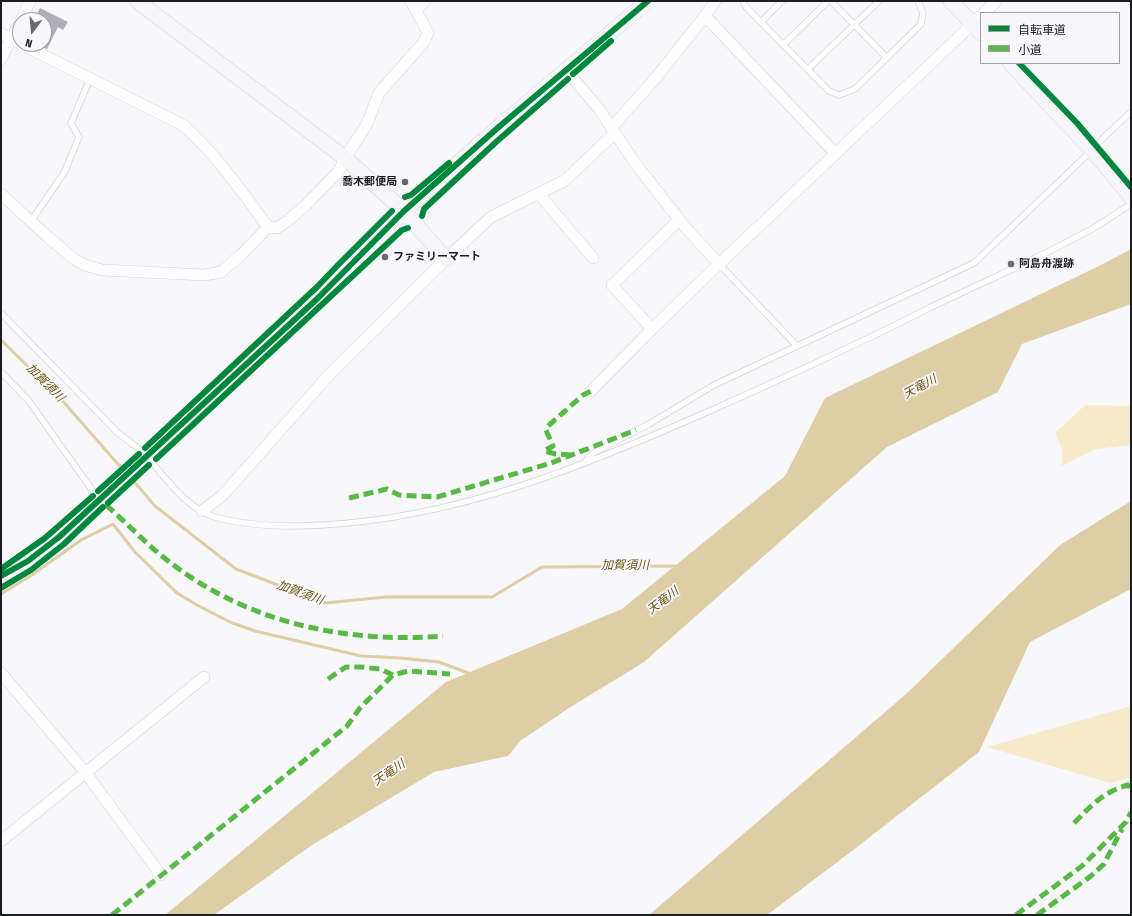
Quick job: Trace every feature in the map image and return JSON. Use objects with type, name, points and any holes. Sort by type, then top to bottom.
[{"type":"street","points":[[25,12],[30,1]]},
{"type":"street","points":[[137,1],[345,158],[404,211],[446,259]]},
{"type":"street","points":[[37,52],[183,125],[195,136],[233,180],[268,227],[277,228],[305,206],[339,171],[345,158],[367,124],[379,93],[424,42],[428,33],[413,6],[425,1]]},
{"type":"street","points":[[1,576],[28,561],[60,538],[100,497],[144,456],[317,299],[404,211],[501,125],[648,1]]},
{"type":"street","points":[[202,511],[223,495],[328,376],[446,259],[491,217],[564,181],[613,130],[705,16],[715,1]]},
{"type":"street","points":[[591,391],[652,329],[835,153],[978,24],[951,1]]},
{"type":"street","points":[[985,12],[996,1]]},
{"type":"street","points":[[705,16],[835,153]]},
{"type":"street","points":[[1,34],[12,39]]},
{"type":"street","points":[[1,59],[12,48]]},
{"type":"street","points":[[1011,64],[1088,146],[1131,197]]},
{"type":"street","points":[[566,70],[599,109],[635,164],[680,220],[719,264]]},
{"type":"street","points":[[1,194],[74,259],[85,265],[102,270],[205,275],[221,272],[241,255],[268,227]]},
{"type":"street","points":[[539,194],[593,258]]},
{"type":"street","points":[[652,329],[612,285],[680,220]]},
{"type":"street","points":[[1,673],[85,772],[161,876]]},
{"type":"street","points":[[1,841],[204,677]]},
{"type":"lane","points":[[743,1],[746,7],[760,22],[829,91],[839,95],[855,89],[921,24],[923,13],[918,1]]},
{"type":"lane","points":[[760,22],[782,1]]},
{"type":"lane","points":[[783,45],[829,1],[887,58]]},
{"type":"lane","points":[[808,69],[879,1]]},
{"type":"lane","points":[[31,221],[64,173],[80,137],[71,123],[90,79]]},
{"type":"lane","points":[[1100,141],[1131,112]]},
{"type":"lane","points":[[584,464],[593,453],[648,424],[714,385],[974,263],[1088,154]]},
{"type":"lane","points":[[1,313],[118,433],[144,456],[186,500],[202,511],[215,517],[232,521],[263,525],[297,527],[347,524],[407,516],[472,500],[584,464],[661,433],[886,330],[1091,230],[1131,204]]},
{"type":"lane","points":[[719,264],[796,346]]},
{"type":"lane","points":[[1,372],[28,400],[100,497]]},
{"type":"shaded area","points":[[1085,405],[1131,406],[1131,445],[1096,449],[1061,466],[1063,451],[1055,433]]},
{"type":"shaded area","points":[[1131,706],[1131,777],[1110,783],[987,747]]},
{"type":"water","name":"天竜川","points":[[1131,249],[1131,304],[1022,344],[998,392],[887,447],[644,662],[569,708],[520,741],[508,756],[434,772],[312,845],[214,915],[165,915],[446,682],[622,609],[785,476],[825,398],[1101,265]]},
{"type":"water","points":[[1131,501],[1131,589],[1030,642],[979,752],[767,915],[649,915],[905,695],[1060,545]]},
{"type":"building","points":[[40,8],[48,12],[38,12]]},
{"type":"building","points":[[52,14],[68,22],[63,30],[58,27],[52,39]]},
{"type":"waterway","name":"加賀須川","points":[[1,340],[60,398],[124,471]]},
{"type":"waterway","name":"加賀須川","points":[[131,478],[155,506],[236,569],[325,603],[386,597],[492,597],[542,567],[680,566]]},
{"type":"waterway","points":[[1,594],[32,575],[81,540],[113,524],[135,552],[177,593],[230,622],[255,631],[361,656],[439,662],[471,674]]},
{"type":"marked path","points":[[571,455],[556,454],[544,451],[553,446],[546,430],[547,427],[583,395],[591,391]]},
{"type":"marked path","points":[[349,498],[387,489],[399,495],[437,497],[551,463],[636,430]]},
{"type":"marked path","points":[[106,505],[167,560],[197,581],[229,599],[263,613],[298,624],[333,632],[406,638],[443,636]]},
{"type":"marked path","points":[[328,679],[346,667],[380,669],[393,675]]},
{"type":"marked path","points":[[112,915],[347,726],[360,708],[393,675],[408,671],[450,674]]},
{"type":"marked path","points":[[1074,823],[1092,805],[1105,795],[1128,785],[1131,788]]},
{"type":"marked path","points":[[1016,915],[1082,866],[1126,822],[1131,812]]},
{"type":"marked path","points":[[1037,915],[1091,876],[1104,864],[1122,829]]},
{"type":"cycle path","points":[[1,576],[28,561],[59,537],[317,299],[404,211],[501,125],[648,1]]},
{"type":"cycle path","points":[[573,74],[611,41]]},
{"type":"cycle path","points":[[1020,64],[1077,123],[1131,187]]},
{"type":"cycle path","points":[[422,216],[424,209],[495,143],[568,79]]},
{"type":"cycle path","points":[[405,197],[411,195],[449,163]]},
{"type":"cycle path","points":[[145,448],[317,287],[392,211]]},
{"type":"cycle path","points":[[156,459],[402,230],[408,228]]},
{"type":"cycle path","points":[[98,491],[139,454]]},
{"type":"cycle path","points":[[108,503],[149,465]]},
{"type":"cycle path","points":[[1,569],[45,538],[93,496]]},
{"type":"cycle path","points":[[1,588],[31,570],[64,544],[103,507]]},
{"type":"place","name":"喬木郵便局","points":[[405,182]]},
{"type":"place","name":"ファミリーマート","points":[[385,257]]},
{"type":"place","name":"阿島舟渡跡","points":[[1011,264]]}]
